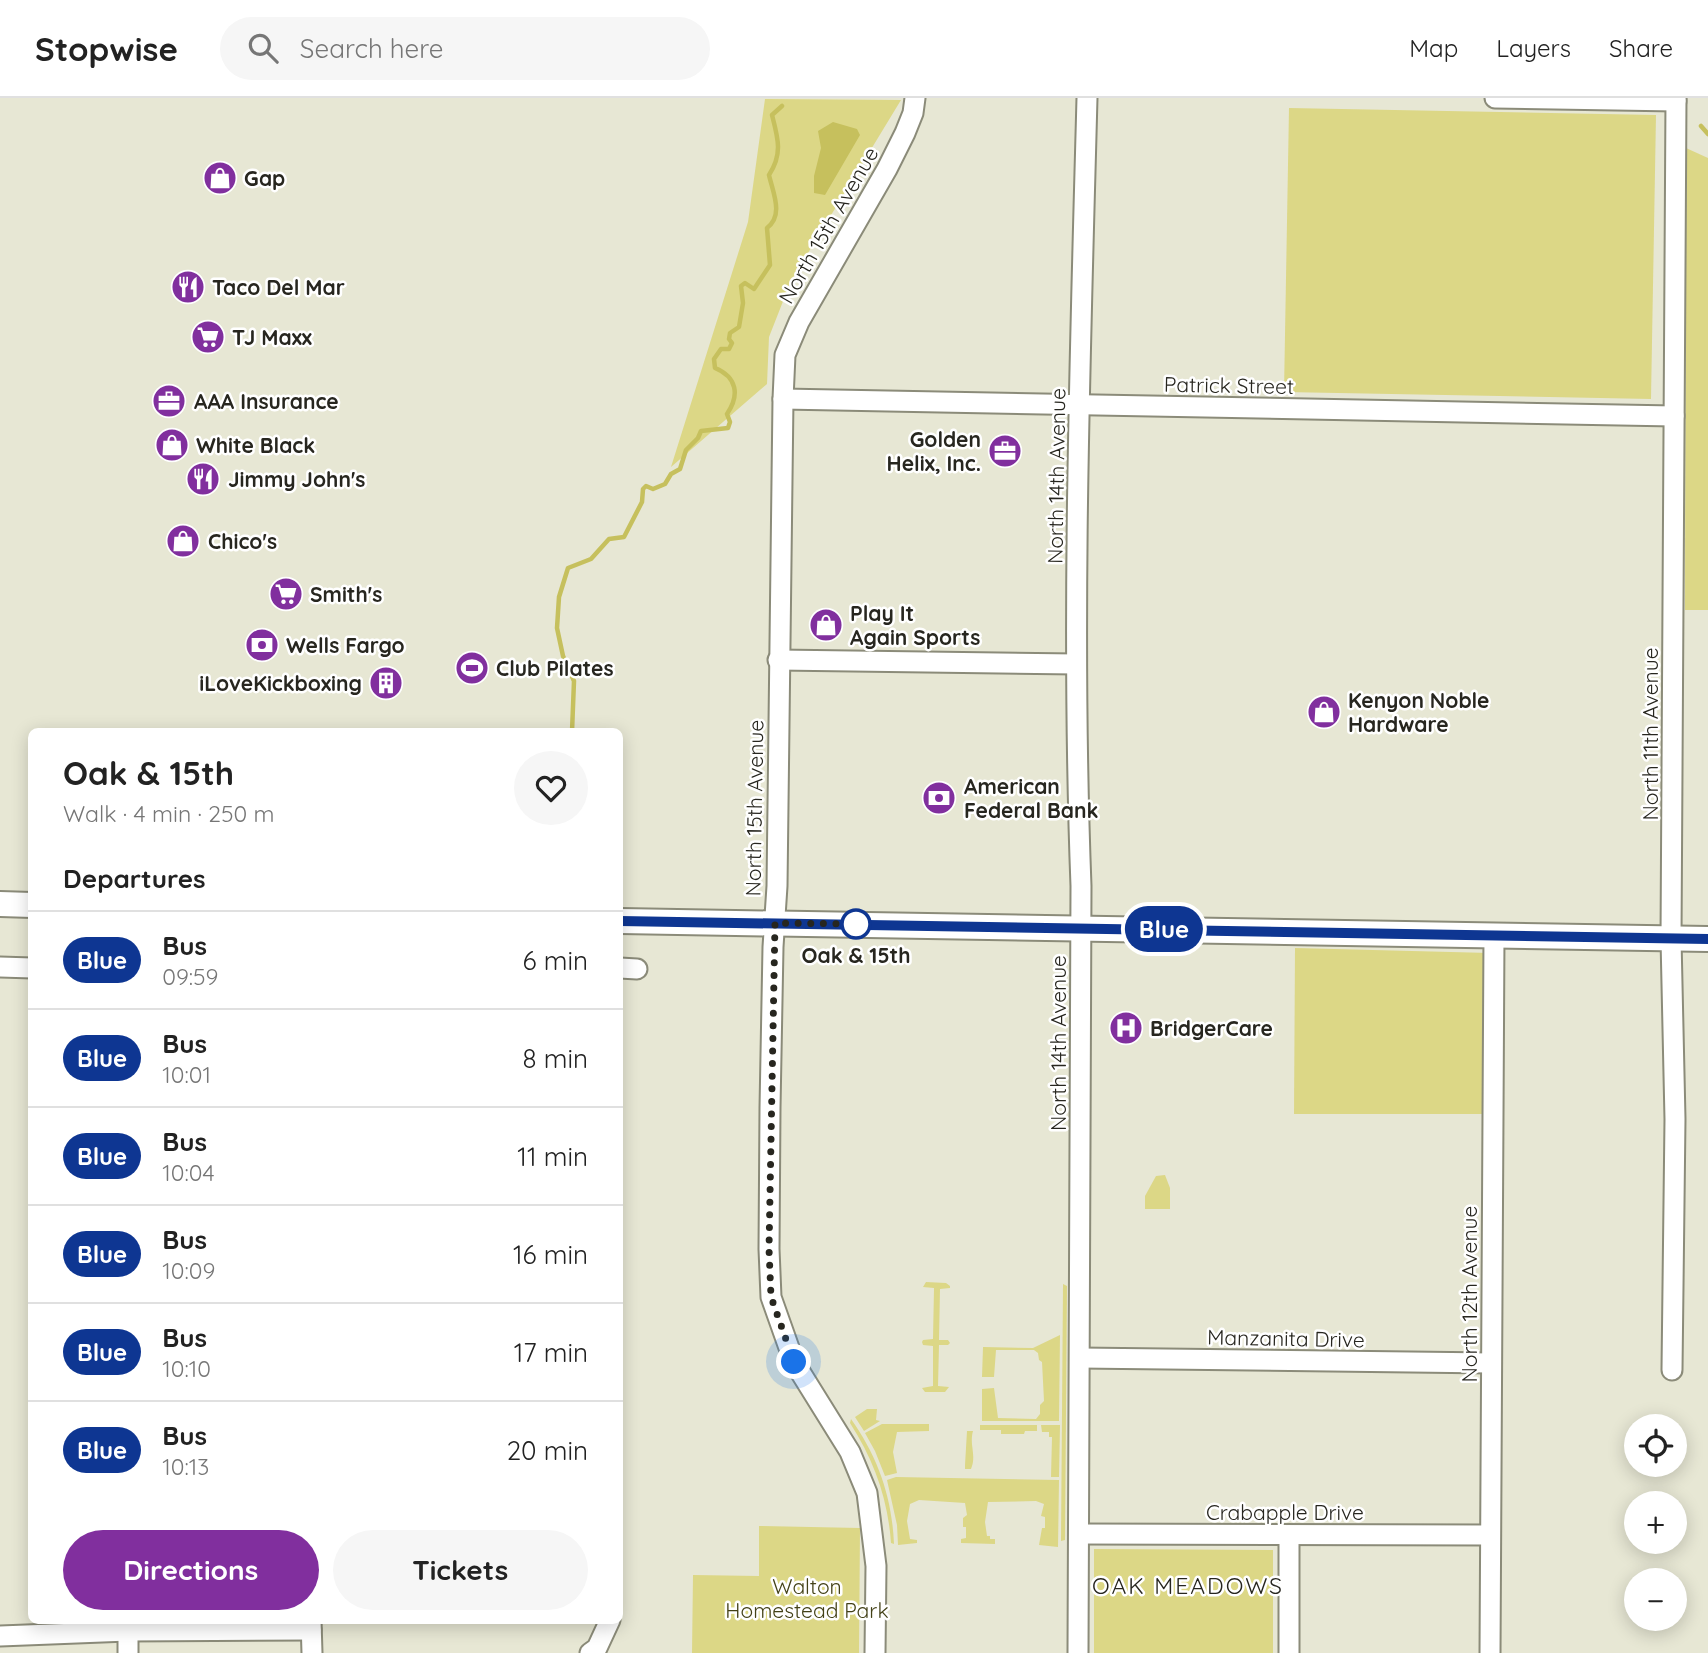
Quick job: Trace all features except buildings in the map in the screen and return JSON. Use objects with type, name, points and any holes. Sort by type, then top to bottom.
[{"type":"main road","points":[[0,904],[28,905]]},
{"type":"main road","points":[[623,921],[1708,939]]},
{"type":"street","name":"North 15th Avenue","points":[[875,1653],[876,1566],[867,1493],[850,1452],[794,1362],[771,1297],[769,1223],[783,399],[785,355],[799,322],[887,169],[913,113],[915,98]]},
{"type":"street","name":"North 14th Avenue","points":[[1078,1653],[1081,928],[1076,544],[1087,98]]},
{"type":"street","points":[[1495,98],[1676,100]]},
{"type":"street","name":"North 11th Avenue","points":[[1672,1370],[1675,1119],[1671,939],[1676,100]]},
{"type":"street","name":"Patrick Street","points":[[783,399],[1674,416]]},
{"type":"street","points":[[778,660],[1076,664]]},
{"type":"street","name":"North 12th Avenue","points":[[1490,1653],[1494,936]]},
{"type":"street","points":[[0,967],[28,968]]},
{"type":"street","name":"Manzanita Drive","points":[[1080,1358],[1492,1363]]},
{"type":"street","name":"Crabapple Drive","points":[[1079,1534],[1490,1535]]},
{"type":"street","points":[[1289,1535],[1289,1653]]},
{"type":"street","points":[[590,1653],[597,1648],[608,1624]]},
{"type":"street","points":[[0,1636],[78,1627],[128,1631],[311,1625],[312,1653]]},
{"type":"street","points":[[128,1631],[128,1653]]},
{"type":"green space","points":[[765,99],[901,100],[791,281],[769,337],[767,384],[671,467],[748,222]]},
{"type":"green space","points":[[1289,108],[1656,115],[1651,399],[1284,392]]},
{"type":"green space","points":[[1686,148],[1708,158],[1708,610],[1685,610]]},
{"type":"green space","points":[[1295,948],[1490,953],[1490,1114],[1294,1114]]},
{"type":"green space","points":[[1165,1175],[1170,1188],[1170,1209],[1145,1209],[1145,1196],[1156,1176]]},
{"type":"green space","points":[[926,1282],[946,1283],[950,1286],[940,1289],[939,1340],[948,1340],[950,1343],[939,1345],[938,1386],[949,1387],[945,1392],[925,1392],[922,1388],[933,1386],[933,1346],[923,1345],[922,1342],[933,1339],[934,1288],[923,1287]]},
{"type":"green space","points":[[1063,1284],[1067,1286],[1065,1540],[1061,1541]]},
{"type":"green space","points":[[1060,1335],[1059,1421],[982,1421],[982,1389],[994,1388],[998,1418],[1036,1419],[1044,1401],[1042,1362],[1038,1353],[1034,1350],[996,1350],[994,1377],[982,1377],[983,1347],[1033,1348]]},
{"type":"green space","points":[[867,1409],[877,1409],[876,1420],[880,1421],[864,1431],[855,1417]]},
{"type":"green space","points":[[851,1419],[869,1448],[882,1478],[890,1510],[894,1544],[891,1543],[887,1511],[878,1480],[850,1423]]},
{"type":"green space","points":[[882,1424],[929,1424],[929,1431],[897,1432],[893,1452],[897,1473],[885,1476],[865,1433]]},
{"type":"green space","points":[[980,1425],[1037,1425],[1037,1431],[1001,1434],[1001,1430],[980,1430]]},
{"type":"green space","points":[[1041,1425],[1060,1425],[1059,1477],[1051,1477],[1052,1437],[1049,1437],[1049,1432],[1042,1432]]},
{"type":"green space","points":[[967,1431],[973,1431],[971,1469],[965,1469]]},
{"type":"green space","points":[[896,1477],[1059,1480],[1058,1547],[1039,1545],[1042,1528],[1045,1528],[1045,1517],[1041,1516],[1044,1504],[1036,1501],[988,1502],[985,1522],[987,1536],[995,1539],[995,1544],[961,1543],[961,1539],[966,1538],[966,1527],[963,1527],[963,1518],[967,1515],[965,1503],[919,1500],[910,1504],[907,1521],[910,1539],[917,1540],[917,1543],[898,1545],[897,1525],[887,1480]]},
{"type":"green space","name":"Walton Homestead Park","points":[[759,1526],[860,1528],[859,1653],[692,1653],[693,1575],[759,1576]]},
{"type":"green space","name":"OAK MEADOWS","points":[[1094,1549],[1273,1550],[1273,1653],[1094,1653]]},
{"type":"shaded area","points":[[833,122],[857,129],[860,135],[825,195],[814,193],[814,176],[821,148],[818,131]]},
{"type":"waterway","points":[[572,728],[574,681],[563,656],[557,628],[559,597],[568,568],[591,559],[609,539],[624,537],[642,502],[643,489],[646,486],[653,489],[665,484],[671,474],[680,469],[686,450],[701,431],[728,428],[730,422],[727,414],[734,400],[734,387],[728,376],[715,368],[714,359],[721,349],[729,349],[732,343],[729,339],[730,333],[739,327],[743,303],[741,286],[745,283],[754,289],[770,265],[767,228],[772,223],[776,210],[769,175],[778,153],[772,115],[782,106]]},
{"type":"waterway","points":[[1701,126],[1708,134]]},
{"type":"bus line","name":"Blue","points":[[623,921],[1708,939]]},
{"type":"place","name":"Gap","points":[[220,178]]},
{"type":"place","name":"Taco Del Mar","points":[[188,287]]},
{"type":"place","name":"TJ Maxx","points":[[208,337]]},
{"type":"place","name":"AAA Insurance","points":[[169,401]]},
{"type":"place","name":"White Black","points":[[172,445]]},
{"type":"place","name":"Golden Helix, Inc.","points":[[1005,451]]},
{"type":"place","name":"Jimmy John's","points":[[203,479]]},
{"type":"place","name":"Chico's","points":[[183,541]]},
{"type":"place","name":"Smith's","points":[[286,594]]},
{"type":"place","name":"Play It Again Sports","points":[[826,625]]},
{"type":"place","name":"Wells Fargo","points":[[262,645]]},
{"type":"place","name":"Club Pilates","points":[[472,668]]},
{"type":"place","name":"iLoveKickboxing","points":[[386,683]]},
{"type":"place","name":"Kenyon Noble Hardware","points":[[1324,712]]},
{"type":"place","name":"American Federal Bank","points":[[939,798]]},
{"type":"place","name":"Oak & 15th","points":[[856,924]]},
{"type":"place","name":"BridgerCare","points":[[1126,1028]]},
{"type":"district","name":"OAK MEADOWS","points":[[1188,1585]]},
{"type":"route","points":[[794,1362],[771,1297],[770,1108],[775,923],[856,924]]}]
